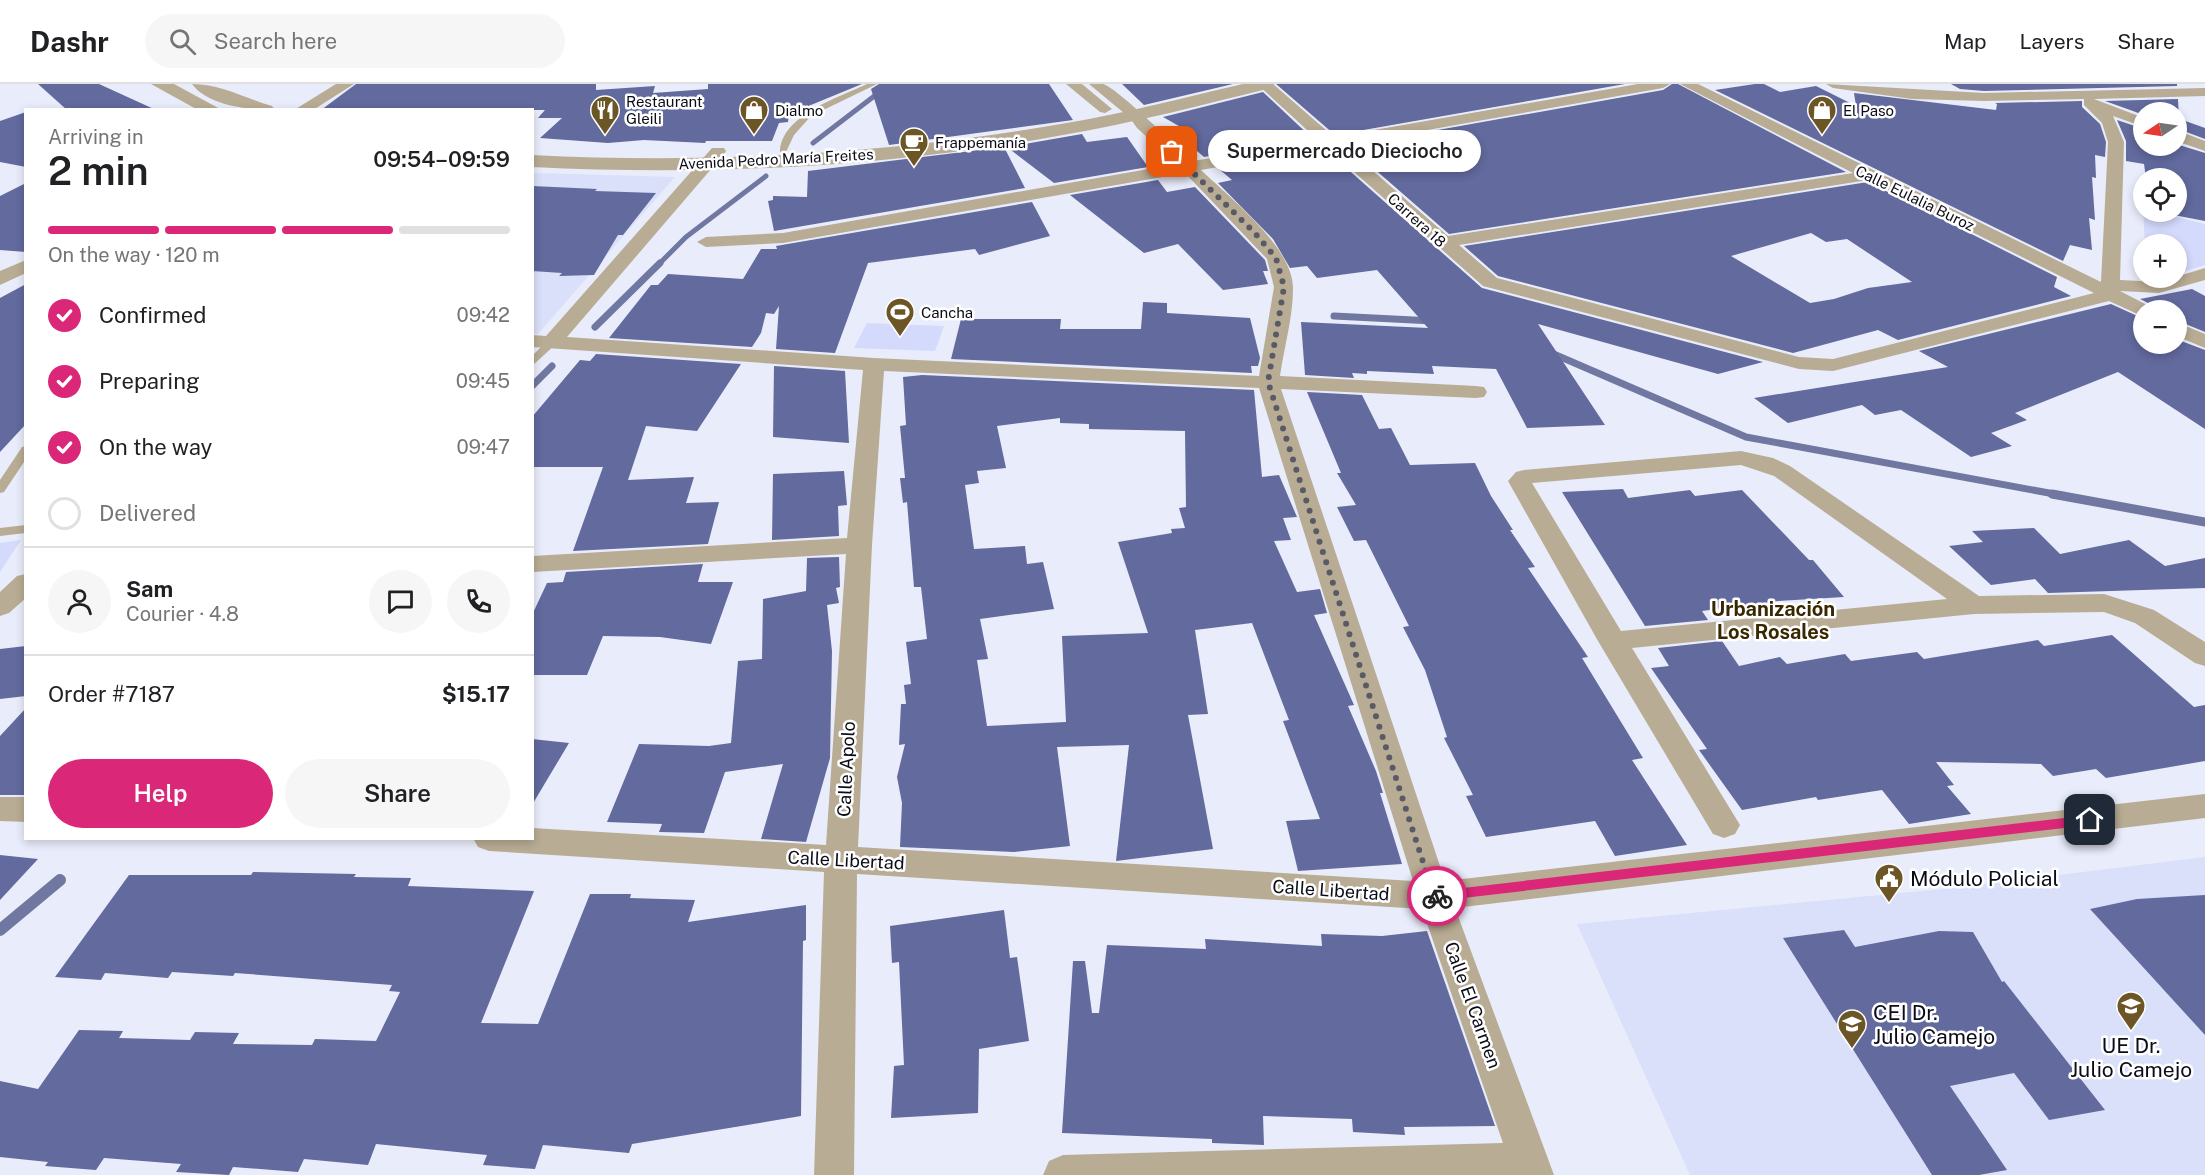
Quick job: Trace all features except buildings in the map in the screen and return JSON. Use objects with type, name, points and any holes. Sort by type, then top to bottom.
[{"type":"street","points":[[160,84],[209,108]]},
{"type":"street","points":[[201,84],[232,100],[259,108]]},
{"type":"street","points":[[305,108],[347,84]]},
{"type":"street","points":[[1073,84],[1125,115]]},
{"type":"street","points":[[1096,84],[1125,115]]},
{"type":"street","name":"Avenida Pedro María Freites","points":[[534,161],[582,164],[714,157],[952,136],[1125,115],[1221,84]]},
{"type":"street","name":"Avenida Pedro María Freites","points":[[534,149],[714,157],[856,157],[938,148],[1125,115],[1265,84]]},
{"type":"street","name":"Carrera 18","points":[[1265,84],[1490,282],[1799,363],[1833,365],[2110,289]]},
{"type":"street","points":[[706,242],[783,238],[1187,165],[1662,84]]},
{"type":"street","name":"Calle Eulalia Buroz","points":[[1687,84],[1869,175],[2110,289],[2133,304]]},
{"type":"street","points":[[1833,84],[1912,95],[2082,100],[2205,92]]},
{"type":"street","points":[[1870,84],[1907,89],[2057,90],[2205,86]]},
{"type":"street","points":[[2041,84],[2133,119]]},
{"type":"street","points":[[2082,100],[2109,121],[2125,141],[2110,289],[2158,290],[2205,274]]},
{"type":"street","name":"Calle El Carmen","points":[[1125,115],[1187,165],[1254,232],[1276,258],[1284,287],[1268,382],[1434,896],[1532,1169]]},
{"type":"street","points":[[2187,139],[2205,146]]},
{"type":"street","points":[[2187,144],[2205,146]]},
{"type":"street","points":[[542,341],[714,157]]},
{"type":"street","points":[[1443,242],[1869,175]]},
{"type":"street","points":[[0,279],[24,266]]},
{"type":"street","points":[[2187,333],[2205,342]]},
{"type":"street","points":[[542,341],[874,364],[1476,392]]},
{"type":"street","name":"Calle Apolo","points":[[834,1175],[841,860],[859,545],[874,364]]},
{"type":"street","points":[[1724,825],[1521,486],[1520,481],[1524,477],[1741,458],[1765,463],[1782,471],[1974,605]]},
{"type":"street","points":[[534,564],[859,545]]},
{"type":"street","points":[[0,607],[24,584]]},
{"type":"street","points":[[1612,641],[1974,605],[2103,603],[2124,606],[2147,617],[2205,656]]},
{"type":"street","name":"Calle Libertad","points":[[521,840],[1434,896],[2205,806]]},
{"type":"street","points":[[0,809],[24,810]]},
{"type":"street","points":[[1063,1175],[1532,1169]]},
{"type":"lane","points":[[783,150],[790,131],[800,120],[816,110],[873,84]]},
{"type":"lane","points":[[534,359],[542,341]]},
{"type":"lane","points":[[0,489],[24,452]]},
{"type":"lane","points":[[0,532],[24,529]]},
{"type":"shaded area","points":[[534,173],[675,177],[538,334],[534,334]]},
{"type":"shaded area","points":[[2187,220],[2205,224],[2205,265],[2187,271],[2187,234],[2144,234],[2144,222],[2187,222]]},
{"type":"shaded area","name":"Cancha","points":[[867,323],[944,326],[935,351],[854,348]]},
{"type":"shaded area","points":[[21,540],[0,572],[0,543]]},
{"type":"shaded area","name":"CEI Dr. Julio Camejo","points":[[2205,857],[2205,1175],[1690,1175],[1577,924],[1953,888]]},
{"type":"waterway","points":[[813,143],[890,84]]},
{"type":"waterway","points":[[660,263],[686,237],[766,176]]},
{"type":"waterway","points":[[595,327],[660,263]]},
{"type":"waterway","points":[[1334,316],[1433,321]]},
{"type":"waterway","points":[[1549,352],[1746,437],[2060,495]]},
{"type":"waterway","points":[[534,384],[552,366]]},
{"type":"waterway","points":[[2052,494],[2205,522]]},
{"type":"waterway","points":[[0,930],[60,880]]},
{"type":"way so far","points":[[1172,152],[1254,232],[1276,258],[1284,287],[1268,382],[1434,896],[1437,896]]},
{"type":"place","name":"Restaurant Gleili","points":[[605,136]]},
{"type":"place","name":"Dialmo","points":[[754,136]]},
{"type":"place","name":"El Paso","points":[[1822,136]]},
{"type":"place","name":"Supermercado Dieciocho","points":[[1172,152]]},
{"type":"place","name":"Frappemanía","points":[[914,168]]},
{"type":"place","name":"Cancha","points":[[900,338]]},
{"type":"place","name":"Módulo Policial","points":[[1889,904]]},
{"type":"place","name":"UE Dr. Julio Camejo","points":[[2131,1032]]},
{"type":"place","name":"CEI Dr. Julio Camejo","points":[[1852,1050]]},
{"type":"district","name":"Urbanización Los Rosales","points":[[1773,620]]},
{"type":"route","points":[[1437,896],[2090,820]]}]
